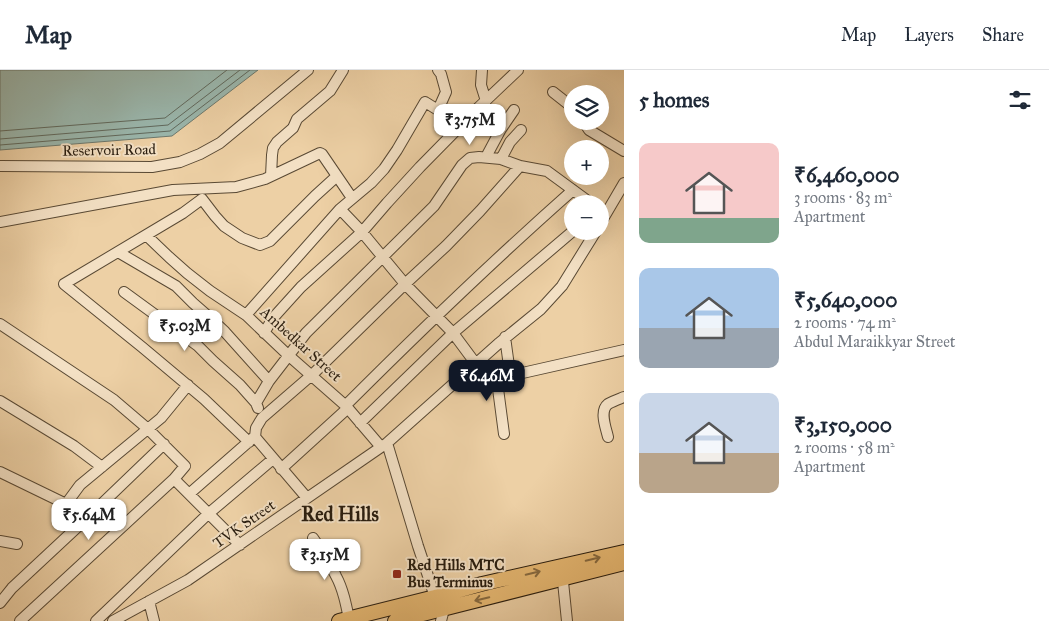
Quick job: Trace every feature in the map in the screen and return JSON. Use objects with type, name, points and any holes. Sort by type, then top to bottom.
[{"type":"main road","points":[[395,621],[443,615],[624,552]]},
{"type":"main road","points":[[344,620],[482,584],[624,563]]},
{"type":"street","name":"Reservoir Road","points":[[0,166],[152,167],[180,162],[220,143],[308,70]]},
{"type":"street","points":[[271,176],[273,148],[277,142],[293,128],[296,119],[330,91],[343,70]]},
{"type":"street","points":[[438,70],[446,92],[438,110]]},
{"type":"street","points":[[482,70],[482,85],[486,100]]},
{"type":"street","points":[[264,333],[273,318],[301,287],[362,232],[387,203],[486,100],[518,70]]},
{"type":"street","points":[[553,92],[564,101]]},
{"type":"street","points":[[246,315],[340,208],[371,183],[384,169],[425,102],[462,125]]},
{"type":"street","points":[[486,157],[514,110]]},
{"type":"street","points":[[501,159],[510,142],[521,130]]},
{"type":"street","points":[[589,130],[624,151]]},
{"type":"street","points":[[0,222],[173,190],[236,187],[250,184],[320,153],[352,198]]},
{"type":"street","points":[[256,404],[269,380],[306,333],[434,206],[462,165],[470,158],[486,157],[501,159],[520,166],[547,171],[580,195]]},
{"type":"street","points":[[189,494],[252,439],[262,418],[311,375],[446,246],[520,166]]},
{"type":"street","points":[[307,498],[273,459],[252,439],[142,346],[64,284],[183,213],[202,199],[224,226],[242,238],[260,244],[270,241],[337,176]]},
{"type":"street","points":[[609,203],[624,183]]},
{"type":"street","points":[[281,469],[507,248],[573,190]]},
{"type":"street","points":[[340,208],[405,284],[480,361],[496,366],[501,370],[518,374],[624,350]]},
{"type":"street","name":"Ambedkar Street","points":[[146,235],[187,273],[246,315],[288,356],[347,406],[360,423],[384,445]]},
{"type":"street","points":[[360,423],[453,333],[564,239]]},
{"type":"street","name":"TVK Street","points":[[113,621],[188,580],[384,445],[506,337],[542,309],[562,286],[590,240]]},
{"type":"street","points":[[118,252],[176,286],[225,332],[269,380]]},
{"type":"street","points":[[124,292],[198,346],[240,384],[256,404],[262,418]]},
{"type":"street","points":[[0,324],[114,400],[164,444],[185,466],[174,480],[20,621]]},
{"type":"street","points":[[506,337],[509,366],[512,372]]},
{"type":"street","points":[[496,366],[504,434]]},
{"type":"street","points":[[0,472],[66,504],[80,485],[161,418],[188,385]]},
{"type":"street","points":[[608,437],[604,415],[605,409],[608,404],[624,397]]},
{"type":"street","points":[[0,401],[74,446],[102,466]]},
{"type":"street","points":[[0,603],[12,588],[86,520],[164,444]]},
{"type":"street","points":[[384,445],[435,597]]},
{"type":"street","points":[[96,621],[208,514],[273,459]]},
{"type":"street","points":[[174,480],[240,545]]},
{"type":"street","points":[[313,538],[337,577],[345,599],[344,620]]},
{"type":"street","points":[[0,541],[17,544]]},
{"type":"street","points":[[562,573],[567,621]]},
{"type":"street","points":[[150,601],[154,621]]},
{"type":"water","points":[[0,70],[258,70],[172,136],[0,150]]},
{"type":"place","name":"Red Hills MTC Bus Terminus","points":[[397,574]]},
{"type":"district","name":"Red Hills","points":[[340,514]]}]
